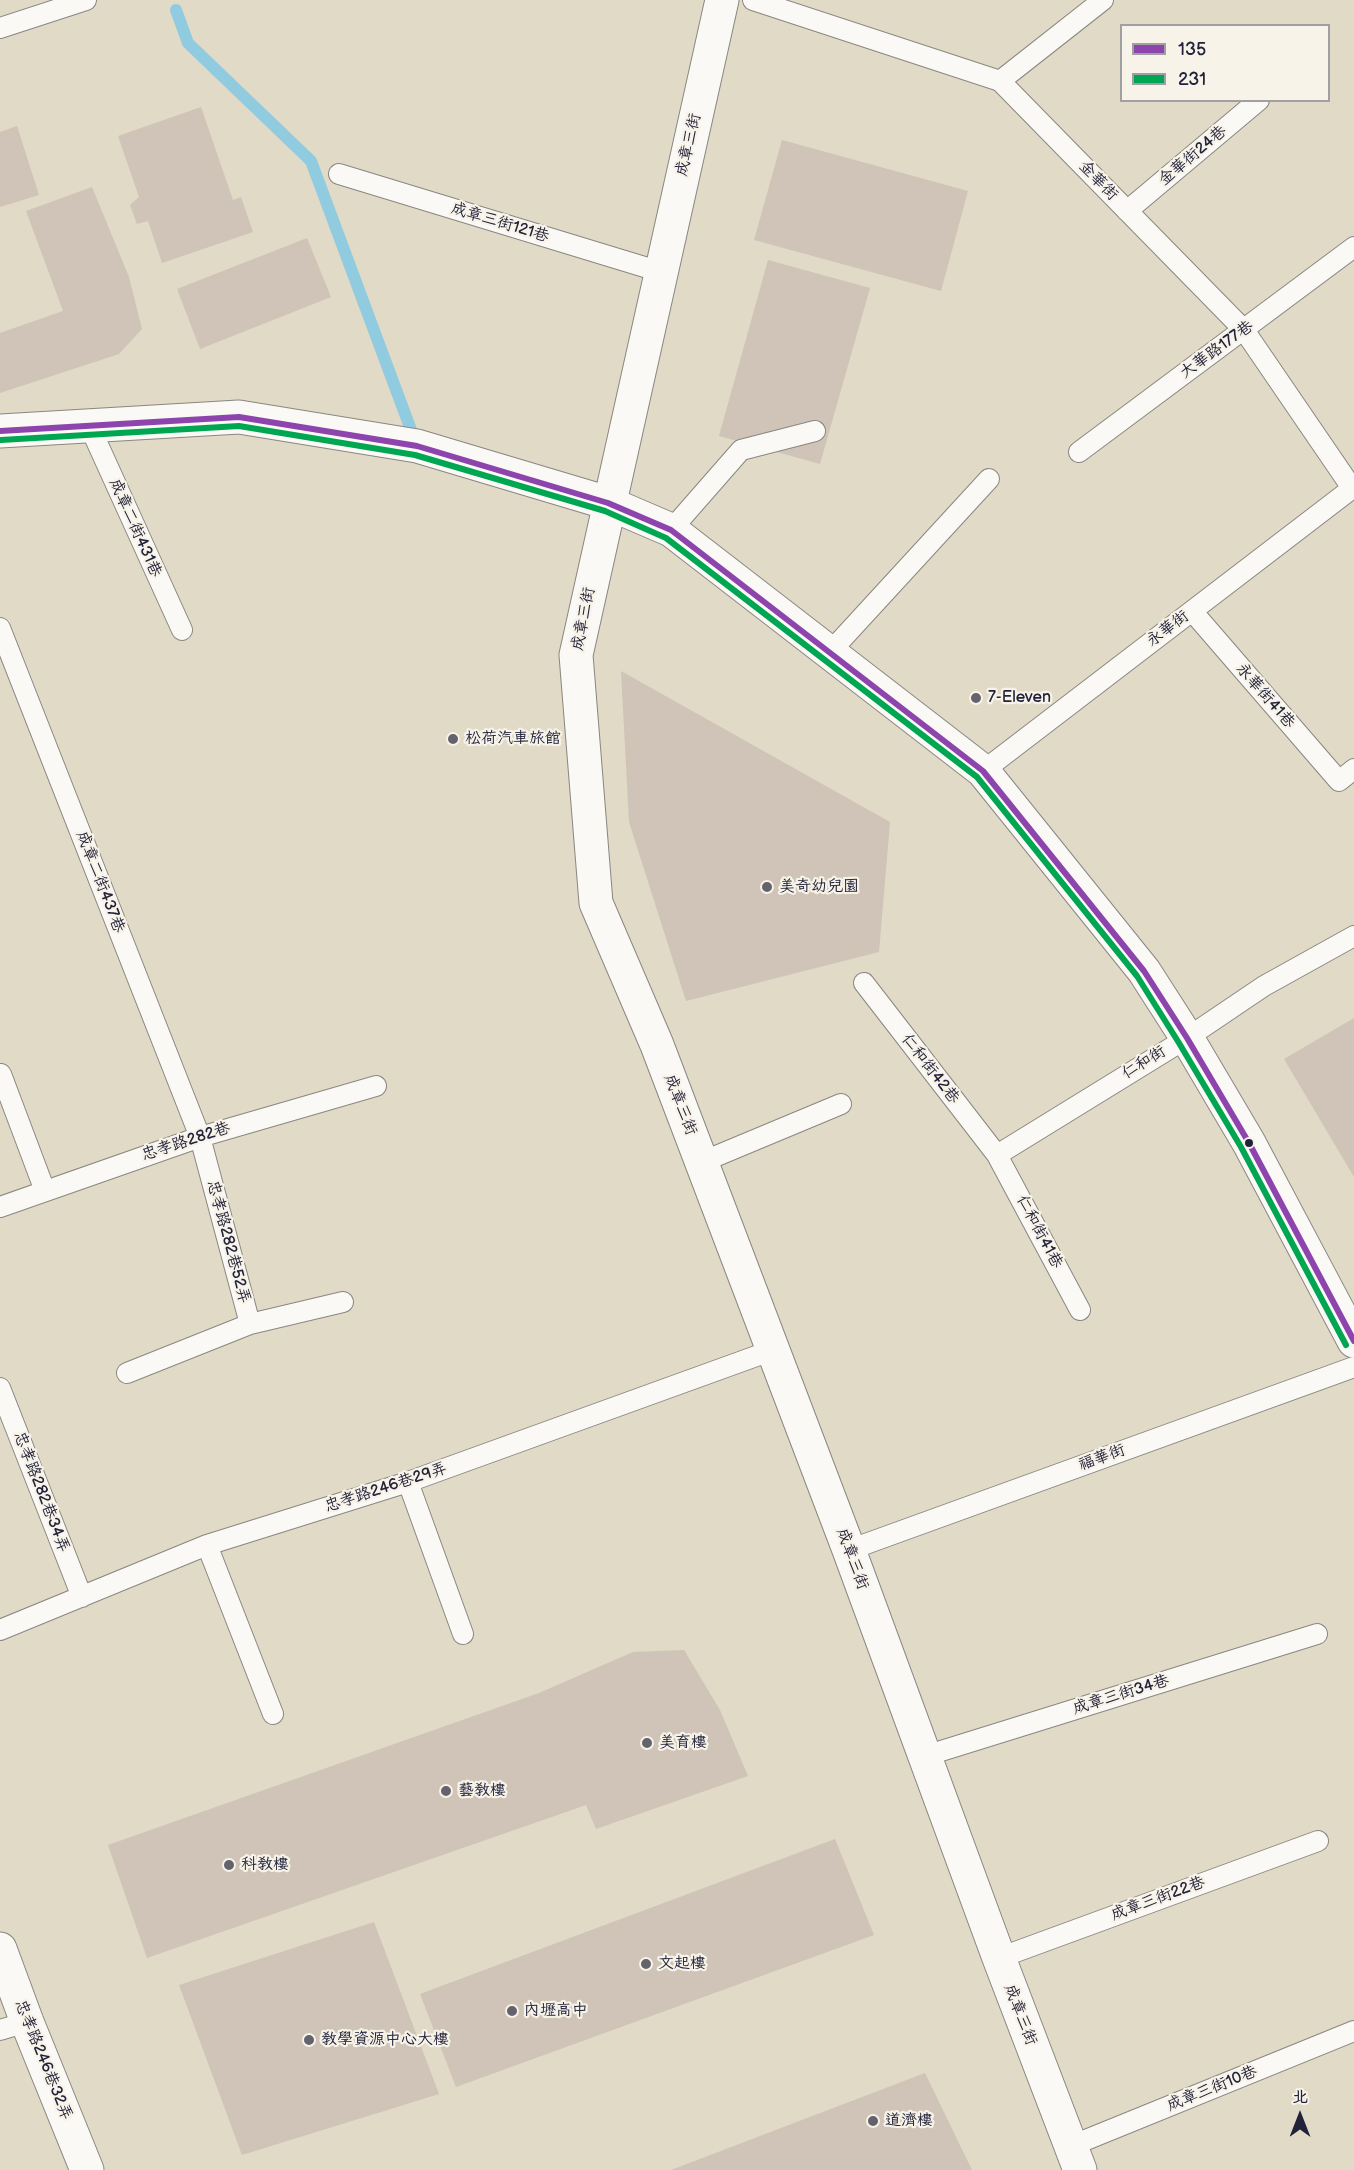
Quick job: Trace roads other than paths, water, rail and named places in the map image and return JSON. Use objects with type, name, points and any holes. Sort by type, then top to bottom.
[{"type":"street","name":"成章三街","points":[[722,0],[608,503],[576,656],[596,903],[657,1045],[702,1162],[1075,2158]]},
{"type":"street","points":[[0,431],[239,417],[417,446],[608,503],[671,530],[983,771],[1144,971],[1249,1143],[1354,1341]]},
{"type":"street","name":"忠孝路246巷32弄","points":[[0,1949],[14,2026],[87,2170]]},
{"type":"lane","points":[[0,28],[86,0]]},
{"type":"lane","name":"金華街","points":[[753,0],[1000,81],[1244,330],[1353,488]]},
{"type":"lane","points":[[1000,81],[1103,0]]},
{"type":"lane","name":"金華街24巷","points":[[1127,211],[1257,102]]},
{"type":"lane","name":"成章三街121巷","points":[[339,174],[661,272]]},
{"type":"lane","name":"大華路177巷","points":[[1079,452],[1354,247]]},
{"type":"lane","name":"成章二街431巷","points":[[89,425],[182,630]]},
{"type":"lane","points":[[671,530],[741,450],[815,431]]},
{"type":"lane","points":[[830,652],[990,479]]},
{"type":"lane","name":"永華街","points":[[983,771],[1353,488]]},
{"type":"lane","name":"永華街41巷","points":[[1192,611],[1346,775]]},
{"type":"lane","name":"成章二街437巷","points":[[0,628],[200,1137]]},
{"type":"lane","name":"仁和街","points":[[997,1155],[1186,1038],[1264,986],[1354,936]]},
{"type":"lane","name":"仁和街42巷","points":[[864,983],[997,1155]]},
{"type":"lane","points":[[1,1074],[45,1191]]},
{"type":"lane","name":"忠孝路282巷","points":[[0,1207],[200,1137],[376,1086]]},
{"type":"lane","points":[[702,1162],[841,1104]]},
{"type":"lane","name":"忠孝路282巷52弄","points":[[127,1373],[250,1324],[200,1137]]},
{"type":"lane","name":"仁和街41巷","points":[[997,1155],[1080,1310]]},
{"type":"lane","points":[[250,1324],[343,1302]]},
{"type":"lane","name":"忠孝路246巷29弄","points":[[0,1630],[207,1545],[408,1482],[773,1350]]},
{"type":"lane","name":"福華街","points":[[849,1550],[1354,1367]]},
{"type":"lane","name":"忠孝路282巷34弄","points":[[0,1388],[82,1597]]},
{"type":"lane","points":[[408,1482],[463,1634]]},
{"type":"lane","points":[[207,1545],[273,1714]]},
{"type":"lane","name":"成章三街34巷","points":[[925,1756],[1317,1634]]},
{"type":"lane","name":"成章三街22巷","points":[[999,1958],[1318,1841]]},
{"type":"lane","name":"成章三街10巷","points":[[1075,2158],[1354,2031]]},
{"type":"waterway","points":[[176,10],[188,43],[311,161],[414,438]]},
{"type":"place","name":"7-Eleven","points":[[976,698]]},
{"type":"place","name":"松荷汽車旅館","points":[[453,739]]},
{"type":"place","name":"美奇幼兒園","points":[[767,887]]},
{"type":"place","name":"美育樓","points":[[647,1743]]},
{"type":"place","name":"藝教樓","points":[[446,1791]]},
{"type":"place","name":"科教樓","points":[[229,1865]]},
{"type":"place","name":"文起樓","points":[[646,1964]]},
{"type":"place","name":"內壢高中","points":[[512,2011]]},
{"type":"place","name":"教學資源中心大樓","points":[[309,2040]]},
{"type":"place","name":"道濟樓","points":[[873,2121]]}]
